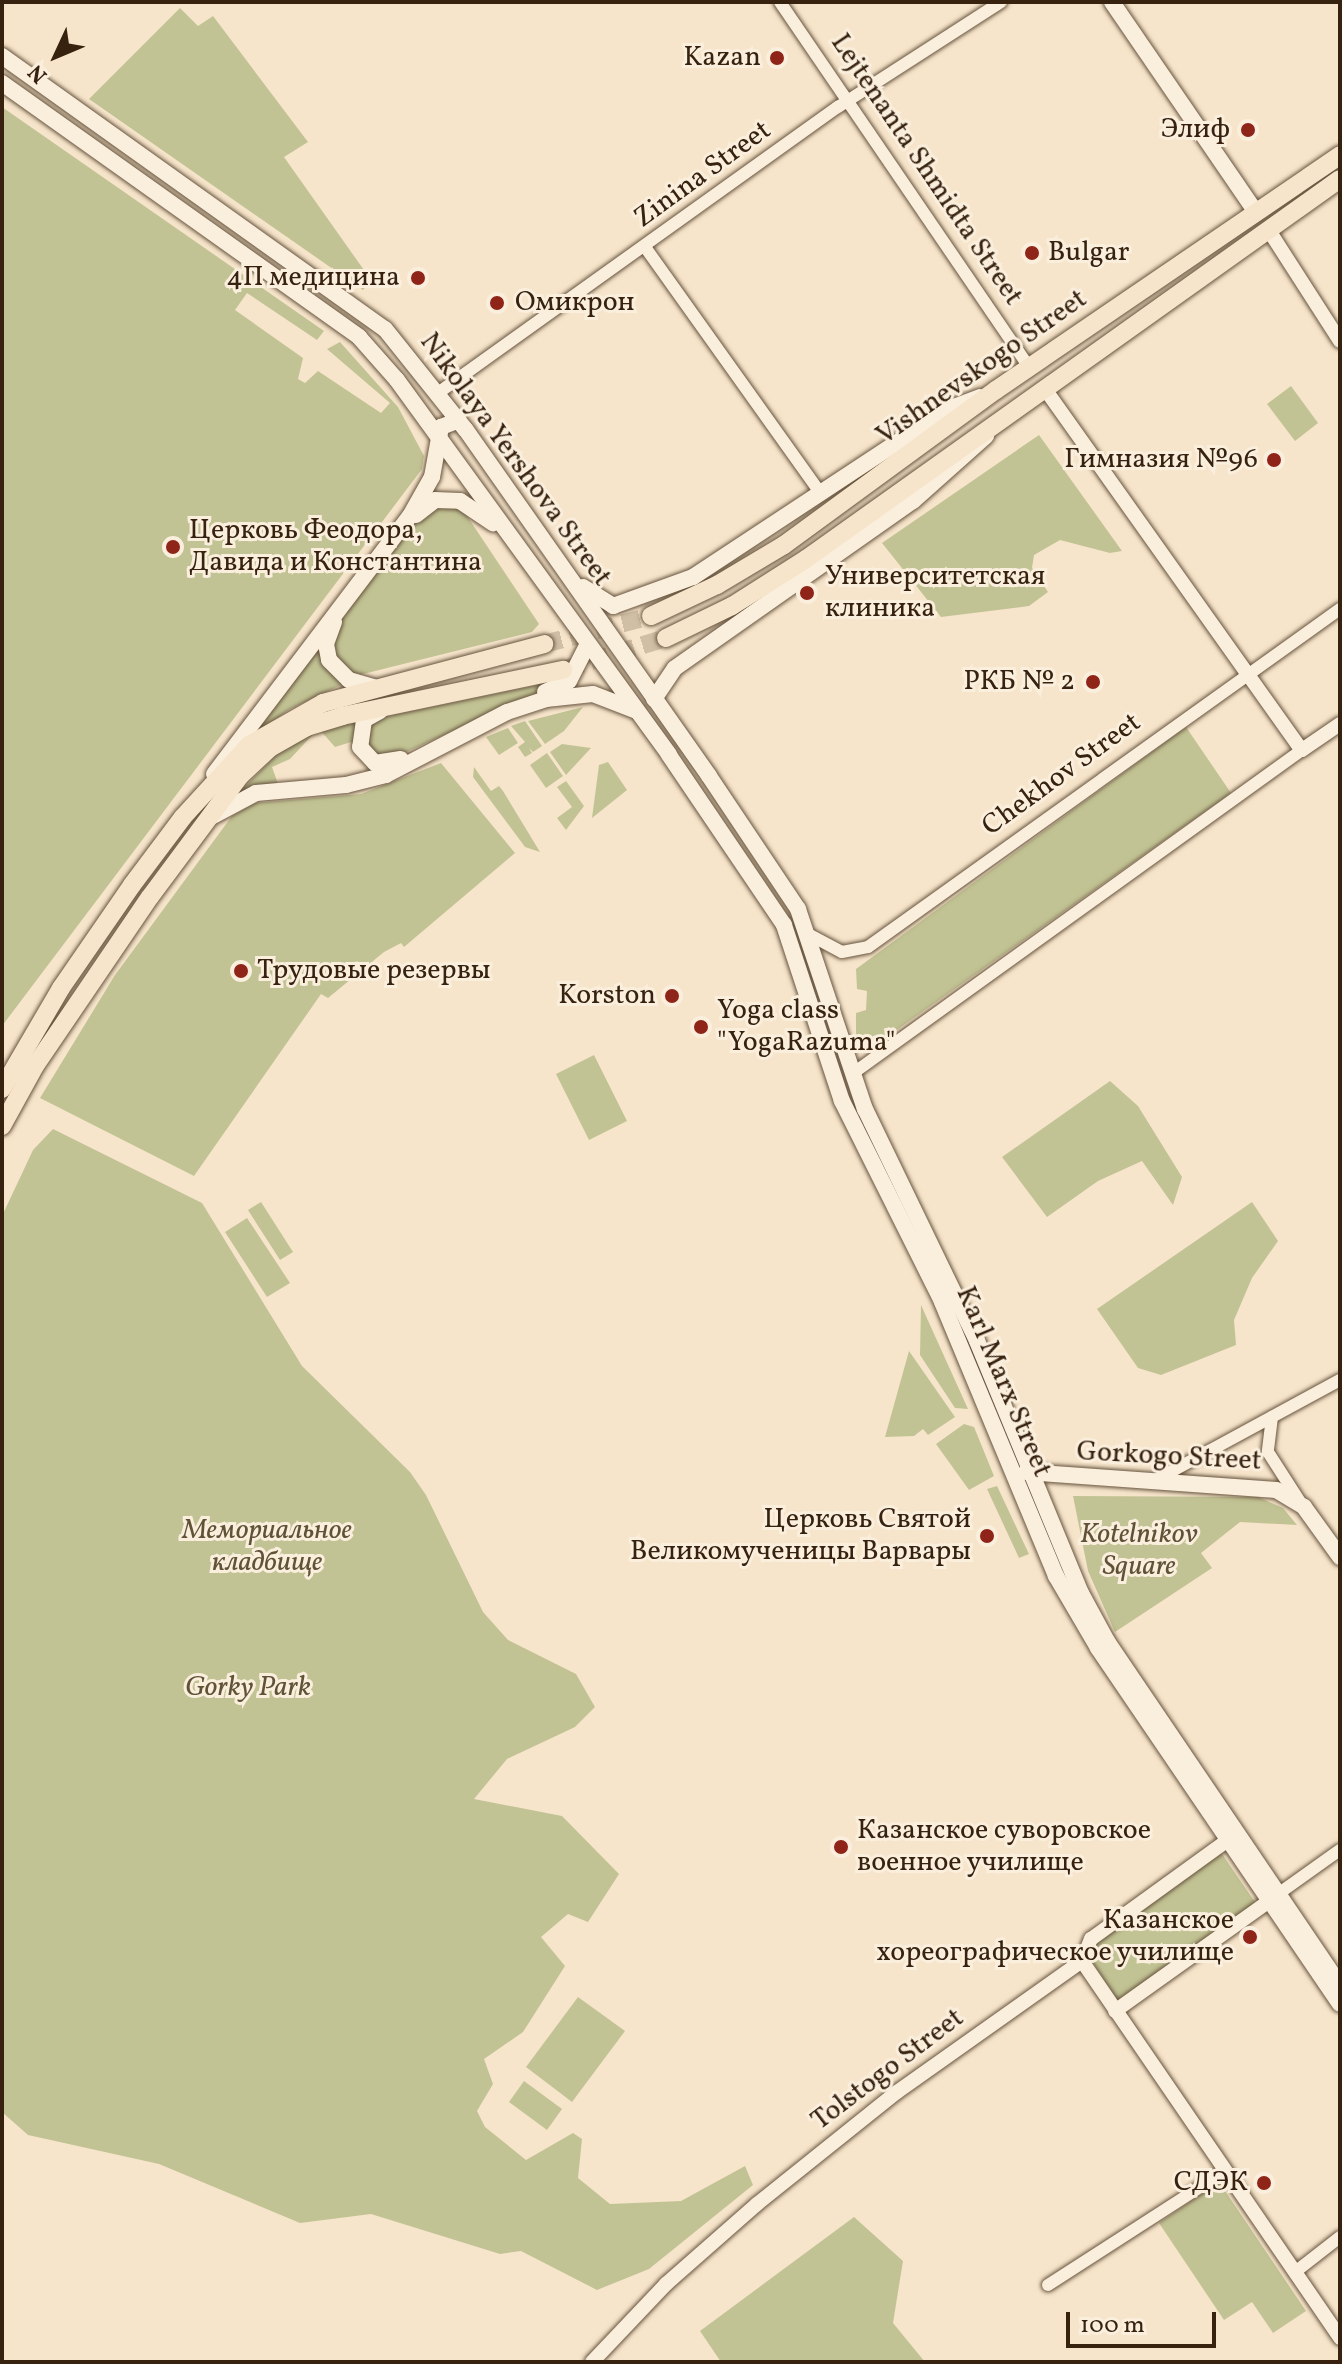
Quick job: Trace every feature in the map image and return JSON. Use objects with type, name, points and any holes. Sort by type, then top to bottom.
[{"type":"main road","points":[[1112,2],[1268,229]]},
{"type":"main road","name":"Nikolaya Yershova Street","points":[[2,56],[343,295],[385,329],[459,420],[566,571],[782,882],[808,934]]},
{"type":"main road","name":"Nikolaya Yershova Street","points":[[2,83],[339,320],[379,358],[669,755]]},
{"type":"main road","name":"Vishnevskogo Street","points":[[651,616],[717,585],[784,545],[996,390],[1340,155]]},
{"type":"main road","name":"Vishnevskogo Street","points":[[666,638],[769,585],[1340,179]]},
{"type":"main road","points":[[566,571],[594,598],[613,606],[693,577],[946,410],[996,390]]},
{"type":"main road","points":[[418,408],[438,393]]},
{"type":"main road","points":[[2,1089],[61,988],[183,817],[410,516],[432,477],[445,423],[459,420]]},
{"type":"main road","points":[[654,699],[675,668],[913,501],[967,459],[997,424]]},
{"type":"main road","points":[[374,687],[334,668],[327,653],[327,635],[413,517],[435,500],[460,501],[510,539]]},
{"type":"main road","points":[[183,817],[230,762],[267,731],[303,711],[374,687],[544,644]]},
{"type":"main road","points":[[415,698],[364,720],[359,738],[369,760],[392,764],[505,706],[562,686],[575,673],[587,646]]},
{"type":"main road","points":[[2,1126],[78,1000],[202,824],[240,776],[287,737],[342,716],[415,698],[563,670]]},
{"type":"main road","points":[[202,824],[256,793],[346,785],[386,775],[507,712],[546,699],[593,694],[638,712]]},
{"type":"main road","name":"Karl Marx Street","points":[[669,755],[784,925],[842,1101],[942,1302],[1056,1576],[1098,1648],[1228,1840],[1340,1985]]},
{"type":"main road","name":"Karl Marx Street","points":[[808,934],[852,1074],[951,1283],[1081,1593],[1107,1641],[1340,2004]]},
{"type":"main road","name":"Gorkogo Street","points":[[1013,1475],[1031,1471],[1078,1479],[1276,1490],[1304,1507],[1340,1557]]},
{"type":"street","name":"Lejtenanta Shmidta Street","points":[[780,2],[1030,368]]},
{"type":"street","name":"Zinina Street","points":[[438,393],[846,102],[1001,2]]},
{"type":"street","points":[[1268,229],[1340,341]]},
{"type":"street","points":[[645,247],[821,494]]},
{"type":"street","points":[[1045,389],[1302,750]]},
{"type":"street","name":"Chekhov Street","points":[[808,934],[842,952],[868,947],[1340,609]]},
{"type":"street","points":[[852,1074],[1340,724]]},
{"type":"street","points":[[1152,1482],[1338,1385]]},
{"type":"street","points":[[1272,1417],[1268,1452],[1304,1507]]},
{"type":"street","name":"Tolstogo Street","points":[[592,2362],[666,2284],[757,2204],[897,2092],[1082,1961],[1085,1943],[1228,1840]]},
{"type":"street","points":[[1115,2011],[1340,1850]]},
{"type":"street","points":[[1082,1961],[1340,2338]]},
{"type":"street","points":[[1048,2285],[1225,2171]]},
{"type":"street","points":[[1295,2272],[1340,2237]]},
{"type":"green space","points":[[180,8],[198,26],[213,16],[308,142],[284,157],[371,280],[363,290],[89,99]]},
{"type":"green space","points":[[2,107],[324,331],[317,340],[247,293],[235,310],[303,358],[298,379],[305,383],[318,371],[381,413],[390,403],[327,349],[340,342],[398,407],[424,456],[422,469],[2,1026]]},
{"type":"green space","points":[[1291,386],[1318,423],[1295,441],[1267,404]]},
{"type":"green space","points":[[1039,435],[1122,551],[1110,553],[1060,540],[1034,555],[1032,568],[1048,592],[1029,606],[941,617],[882,543]]},
{"type":"green space","points":[[438,504],[463,510],[539,624],[532,632],[355,676],[334,663],[333,628],[414,523]]},
{"type":"green space","points":[[324,634],[345,683],[290,709],[252,736]]},
{"type":"green space","points":[[567,679],[393,758],[385,760],[364,746],[373,719]]},
{"type":"green space","points":[[583,707],[564,731],[545,744],[528,721]]},
{"type":"green space","points":[[357,716],[366,765],[351,742],[335,747],[319,729]]},
{"type":"green space","points":[[525,721],[542,746],[533,752],[529,748],[532,753],[525,757],[518,747],[525,742],[511,726]]},
{"type":"green space","points":[[1186,727],[1231,793],[867,1051],[856,1046],[856,1013],[866,1010],[867,991],[857,989],[856,969]]},
{"type":"green space","points":[[508,728],[518,743],[499,755],[486,737]]},
{"type":"green space","points":[[318,729],[290,759],[272,767],[278,784],[235,797],[278,753]]},
{"type":"green space","points":[[562,744],[591,748],[566,775],[550,752]]},
{"type":"green space","points":[[547,753],[563,776],[546,788],[530,765]]},
{"type":"green space","points":[[608,762],[627,790],[592,818],[599,765]]},
{"type":"green space","name":"Трудовые резервы","points":[[441,763],[515,853],[404,947],[401,943],[384,952],[328,998],[321,994],[194,1176],[40,1098],[115,975],[232,816],[255,803],[361,794]]},
{"type":"green space","points":[[474,767],[491,791],[499,786],[503,791],[540,852],[525,847],[473,777]]},
{"type":"green space","points":[[566,781],[584,806],[566,830],[557,818],[572,807],[557,787]]},
{"type":"green space","points":[[594,1055],[627,1121],[589,1140],[556,1074]]},
{"type":"green space","points":[[1110,1081],[1138,1106],[1182,1177],[1173,1205],[1142,1161],[1098,1181],[1047,1217],[1002,1157]]},
{"type":"green space","name":"Gorky Park","points":[[53,1129],[202,1203],[302,1366],[410,1472],[426,1495],[483,1612],[508,1640],[576,1674],[595,1707],[575,1727],[507,1759],[474,1799],[562,1816],[619,1874],[588,1922],[568,1914],[541,1937],[565,1966],[523,2032],[484,2059],[493,2084],[477,2111],[485,2127],[526,2160],[573,2133],[582,2139],[578,2178],[610,2204],[681,2201],[745,2166],[753,2185],[649,2269],[597,2290],[521,2251],[500,2254],[371,2214],[300,2223],[159,2164],[28,2135],[2,2112],[2,1216],[33,1150]]},
{"type":"green space","points":[[261,1202],[293,1252],[280,1260],[248,1210]]},
{"type":"green space","points":[[1252,1202],[1278,1241],[1252,1278],[1234,1320],[1236,1345],[1161,1375],[1138,1368],[1097,1309]]},
{"type":"green space","points":[[247,1218],[290,1283],[267,1297],[225,1232]]},
{"type":"green space","points":[[921,1305],[968,1409],[955,1408],[920,1355]]},
{"type":"green space","points":[[909,1351],[955,1417],[928,1435],[923,1429],[914,1436],[885,1437]]},
{"type":"green space","points":[[964,1424],[974,1427],[994,1476],[969,1490],[936,1444]]},
{"type":"green space","points":[[997,1486],[1029,1554],[1019,1558],[987,1489]]},
{"type":"green space","name":"Kotelnikov Square","points":[[1073,1496],[1258,1497],[1283,1508],[1297,1525],[1240,1522],[1201,1553],[1212,1568],[1115,1632],[1088,1571]]},
{"type":"green space","points":[[1220,1851],[1257,1905],[1125,2001],[1117,2000],[1090,1958],[1096,1941]]},
{"type":"green space","points":[[578,1997],[625,2031],[572,2102],[526,2067]]},
{"type":"green space","points":[[524,2081],[562,2109],[547,2130],[509,2102]]},
{"type":"green space","points":[[1219,2182],[1306,2311],[1273,2333],[1252,2302],[1224,2320],[1159,2223]]},
{"type":"green space","points":[[854,2217],[903,2261],[893,2323],[925,2362],[721,2362],[700,2331]]},
{"type":"tunnel","points":[[544,644],[651,616]]},
{"type":"tunnel","points":[[565,669],[666,638]]},
{"type":"place","name":"Kazan","points":[[777,58]]},
{"type":"place","name":"Элиф","points":[[1248,130]]},
{"type":"place","name":"Bulgar","points":[[1032,253]]},
{"type":"place","name":"4П медицина","points":[[418,278]]},
{"type":"place","name":"Омикрон","points":[[497,303]]},
{"type":"place","name":"Гимназия №96","points":[[1274,460]]},
{"type":"place","name":"Церковь Феодора, Давида и Константина","points":[[173,547]]},
{"type":"place","name":"Университетская клиника","points":[[807,593]]},
{"type":"place","name":"РКБ № 2","points":[[1093,682]]},
{"type":"place","name":"Трудовые резервы","points":[[241,971]]},
{"type":"place","name":"Korston","points":[[672,996]]},
{"type":"place","name":"Yoga class \"YogaRazuma\"","points":[[701,1027]]},
{"type":"place","name":"Церковь Святой Великомученицы Варвары","points":[[987,1536]]},
{"type":"place","name":"Казанское суворовское военное училище","points":[[841,1847]]},
{"type":"place","name":"Казанское хореографическое училище","points":[[1250,1937]]},
{"type":"place","name":"СДЭК","points":[[1264,2183]]},
{"type":"park label","name":"Мемориальное кладбище","points":[[267,1547]]}]
